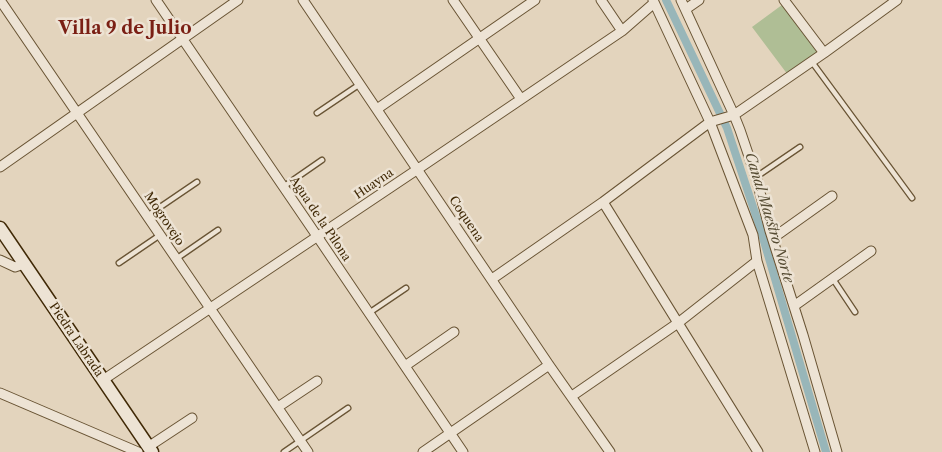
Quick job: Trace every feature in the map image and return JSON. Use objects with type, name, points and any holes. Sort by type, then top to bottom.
[{"type":"main road","name":"Piedra Labrada","points":[[0,228],[103,380],[146,450]]},
{"type":"street","name":"Mogrovejo","points":[[0,0],[308,452]]},
{"type":"street","name":"Agua de la Pilona","points":[[156,0],[463,452]]},
{"type":"street","points":[[0,167],[238,0]]},
{"type":"street","points":[[452,0],[521,99]]},
{"type":"street","points":[[377,109],[534,0]]},
{"type":"street","points":[[601,0],[622,31]]},
{"type":"street","points":[[681,0],[734,115],[756,177],[837,452]]},
{"type":"street","points":[[686,9],[699,0]]},
{"type":"street","points":[[784,0],[824,54]]},
{"type":"street","points":[[492,279],[603,202],[710,122],[734,115],[824,54],[897,0]]},
{"type":"street","name":"Coquena","points":[[307,1],[360,84],[549,365],[610,452]]},
{"type":"street","points":[[654,1],[710,122],[753,235],[757,261],[815,452]]},
{"type":"street","name":"Huayna","points":[[103,380],[622,31],[654,1]]},
{"type":"street","points":[[773,238],[832,196]]},
{"type":"street","points":[[603,202],[758,452]]},
{"type":"street","points":[[794,306],[871,251]]},
{"type":"street","points":[[0,260],[15,267],[24,264]]},
{"type":"street","points":[[572,396],[678,323],[757,261]]},
{"type":"street","points":[[405,366],[454,332]]},
{"type":"street","points":[[423,452],[549,365]]},
{"type":"street","points":[[278,407],[317,382]]},
{"type":"street","points":[[0,393],[146,450],[192,418]]},
{"type":"lane","points":[[812,62],[912,198]]},
{"type":"lane","points":[[317,113],[360,84]]},
{"type":"lane","points":[[756,177],[800,147]]},
{"type":"lane","points":[[283,187],[322,160]]},
{"type":"lane","points":[[147,216],[197,182]]},
{"type":"lane","points":[[176,259],[218,230]]},
{"type":"lane","points":[[118,263],[160,235]]},
{"type":"lane","points":[[833,279],[855,312]]},
{"type":"lane","points":[[369,314],[406,288]]},
{"type":"lane","points":[[284,452],[348,408]]},
{"type":"green space","points":[[786,2],[822,51],[788,75],[752,27]]},
{"type":"waterway","name":"Canal Maestro Norte","points":[[666,0],[727,128],[761,231],[826,452]]},
{"type":"district","name":"Villa 9 de Julio","points":[[125,29]]}]
